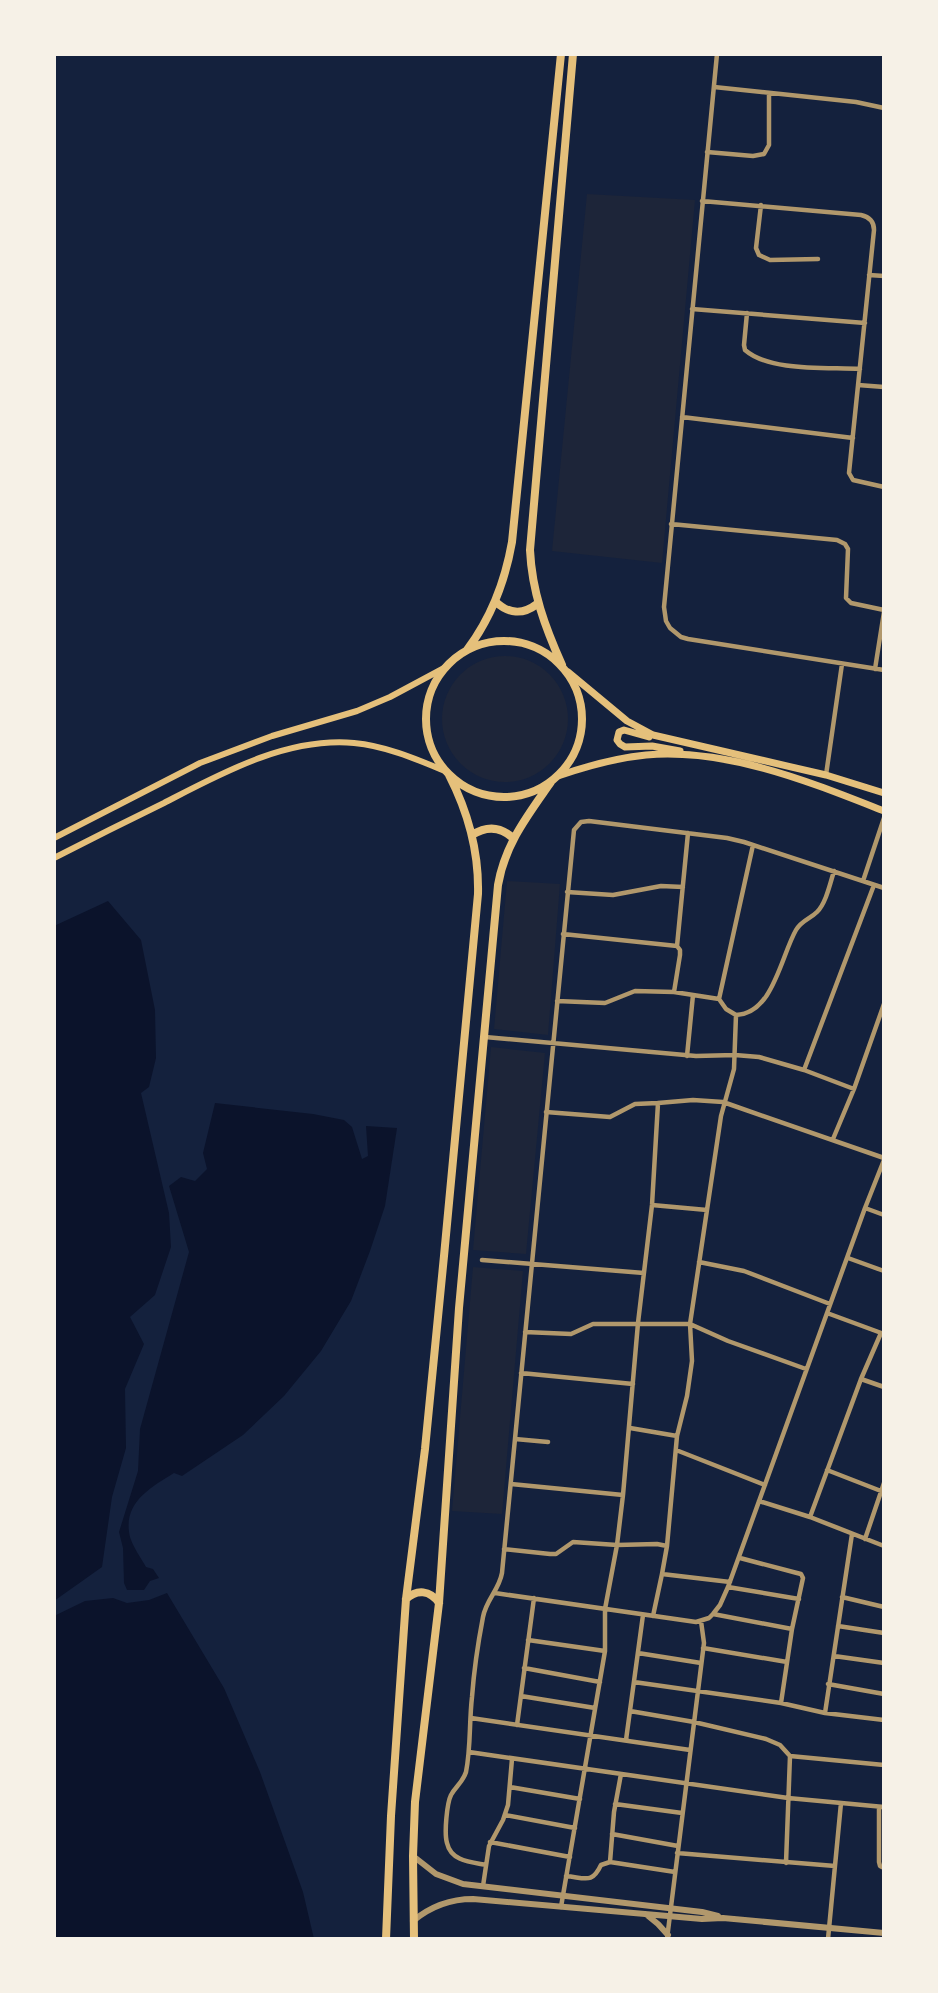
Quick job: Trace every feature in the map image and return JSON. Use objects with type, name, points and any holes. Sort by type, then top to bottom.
[{"type":"highway","points":[[386,1939],[391,1816],[406,1599],[424,1459],[478,894],[476,858],[465,810],[432,749],[426,715],[432,689],[446,667],[467,650],[495,601],[512,542],[561,54]]},
{"type":"highway","points":[[414,1939],[413,1856],[418,1772],[439,1603],[459,1308],[498,885],[513,838],[575,753],[583,726],[580,698],[537,604],[532,578],[530,536],[573,54]]},
{"type":"highway","points":[[495,601],[506,610],[515,612],[529,610],[537,604]]},
{"type":"highway","points":[[467,650],[493,641],[522,642],[547,653],[565,668]]},
{"type":"highway","points":[[447,773],[472,790],[499,797],[526,794],[555,779]]},
{"type":"highway","points":[[472,835],[490,828],[505,831],[513,838]]},
{"type":"highway","points":[[406,1599],[421,1592],[433,1596],[439,1603]]},
{"type":"main road","points":[[54,838],[200,764],[272,736],[357,711],[446,667]]},
{"type":"main road","points":[[565,668],[634,725],[660,737]]},
{"type":"main road","points":[[692,755],[668,748],[625,747],[617,740],[618,735],[624,730],[736,753],[826,775],[884,793]]},
{"type":"main road","points":[[54,858],[206,781],[263,757],[297,747],[331,743],[364,744],[397,752],[447,773]]},
{"type":"main road","points":[[555,779],[621,758],[656,754],[692,755],[720,759],[790,777],[884,811]]},
{"type":"street","points":[[717,54],[664,614],[675,633],[688,639],[884,670]]},
{"type":"street","points":[[713,87],[856,102],[884,108]]},
{"type":"street","points":[[707,152],[753,156],[764,154],[769,145],[769,93]]},
{"type":"street","points":[[702,201],[861,215],[872,222],[874,230],[849,473],[851,478],[884,487]]},
{"type":"street","points":[[761,205],[756,248],[759,255],[770,260],[818,259]]},
{"type":"street","points":[[869,275],[884,276]]},
{"type":"street","points":[[692,309],[865,323]]},
{"type":"street","points":[[747,313],[744,345],[745,350],[753,356],[778,364],[860,369]]},
{"type":"street","points":[[858,385],[884,387]]},
{"type":"street","points":[[682,416],[853,438]]},
{"type":"street","points":[[671,524],[837,540],[845,544],[848,549],[845,595],[848,601],[884,611],[874,669]]},
{"type":"street","points":[[826,775],[842,664]]},
{"type":"street","points":[[863,881],[884,818]]},
{"type":"street","points":[[486,1865],[458,1858],[451,1851],[446,1838],[450,1799],[464,1778],[469,1752],[472,1689],[483,1617],[501,1578],[575,826],[589,821],[727,838],[884,888]]},
{"type":"street","points":[[674,992],[680,955],[677,946],[688,833]]},
{"type":"street","points":[[719,999],[753,845]]},
{"type":"street","points":[[557,1001],[605,1003],[630,992],[674,992],[719,999],[726,1009],[736,1014],[750,1012],[766,998],[796,930],[806,918],[819,911],[834,872]]},
{"type":"street","points":[[804,1070],[874,885]]},
{"type":"street","points":[[567,891],[613,895],[661,886],[683,887]]},
{"type":"street","points":[[563,934],[677,946]]},
{"type":"street","points":[[687,1056],[693,995]]},
{"type":"street","points":[[833,1139],[884,1004]]},
{"type":"street","points":[[653,1616],[667,1546],[677,1436],[692,1361],[690,1324],[699,1262],[723,1102],[734,1069],[736,1014]]},
{"type":"street","points":[[485,1037],[687,1056],[759,1057],[854,1089]]},
{"type":"street","points":[[495,1593],[696,1622],[713,1614],[720,1605],[740,1558],[884,1159],[723,1102],[693,1100],[635,1104],[610,1117],[546,1112]]},
{"type":"street","points":[[561,1907],[605,1651],[605,1609],[623,1495],[638,1323],[652,1205],[658,1103]]},
{"type":"street","points":[[652,1205],[707,1210]]},
{"type":"street","points":[[865,1208],[884,1215]]},
{"type":"street","points":[[848,1258],[884,1271]]},
{"type":"street","points":[[482,1261],[644,1273]]},
{"type":"street","points":[[699,1262],[744,1271],[830,1304]]},
{"type":"street","points":[[810,1517],[861,1379],[882,1334],[827,1313]]},
{"type":"street","points":[[525,1332],[571,1334],[593,1324],[690,1324],[806,1369]]},
{"type":"street","points":[[521,1373],[633,1384]]},
{"type":"street","points":[[861,1379],[884,1387]]},
{"type":"street","points":[[629,1428],[677,1436]]},
{"type":"street","points":[[515,1439],[548,1443]]},
{"type":"street","points":[[676,1450],[765,1485]]},
{"type":"street","points":[[827,1470],[881,1491]]},
{"type":"street","points":[[865,1539],[884,1483]]},
{"type":"street","points":[[511,1484],[623,1495]]},
{"type":"street","points":[[759,1501],[810,1517],[884,1546]]},
{"type":"street","points":[[825,1713],[852,1534]]},
{"type":"street","points":[[504,1549],[550,1555],[573,1542],[667,1546]]},
{"type":"street","points":[[740,1558],[802,1574],[781,1703]]},
{"type":"street","points":[[662,1574],[799,1599]]},
{"type":"street","points":[[842,1597],[884,1607]]},
{"type":"street","points":[[517,1725],[534,1598]]},
{"type":"street","points":[[713,1614],[792,1629]]},
{"type":"street","points":[[626,1740],[643,1615]]},
{"type":"street","points":[[667,1937],[703,1648],[704,1632],[701,1621]]},
{"type":"street","points":[[838,1626],[884,1633]]},
{"type":"street","points":[[528,1640],[605,1651]]},
{"type":"street","points":[[703,1648],[788,1662]]},
{"type":"street","points":[[638,1653],[701,1664]]},
{"type":"street","points":[[834,1656],[884,1663]]},
{"type":"street","points":[[524,1668],[600,1682]]},
{"type":"street","points":[[634,1682],[884,1720]]},
{"type":"street","points":[[828,1684],[884,1694]]},
{"type":"street","points":[[521,1696],[595,1709]]},
{"type":"street","points":[[630,1711],[694,1722],[774,1741],[786,1749],[790,1756],[786,1863]]},
{"type":"street","points":[[471,1718],[690,1750]]},
{"type":"street","points":[[469,1752],[788,1798],[882,1807],[879,1861],[884,1868]]},
{"type":"street","points":[[790,1756],[884,1765]]},
{"type":"street","points":[[482,1887],[490,1842],[505,1815],[512,1759]]},
{"type":"street","points":[[610,1862],[615,1804],[621,1774]]},
{"type":"street","points":[[510,1787],[580,1799]]},
{"type":"street","points":[[828,1939],[841,1803]]},
{"type":"street","points":[[615,1804],[682,1813]]},
{"type":"street","points":[[505,1815],[575,1828]]},
{"type":"street","points":[[612,1834],[678,1846]]},
{"type":"street","points":[[490,1842],[570,1857]]},
{"type":"street","points":[[677,1853],[835,1866]]},
{"type":"street","points":[[413,1856],[428,1868],[463,1884],[670,1912]]},
{"type":"street","points":[[566,1876],[591,1878],[596,1875],[601,1865],[610,1862],[675,1872]]},
{"type":"street","points":[[413,1921],[433,1907],[464,1899],[646,1914],[702,1912],[723,1918],[884,1933]]},
{"type":"street","points":[[646,1914],[658,1924],[667,1937]]},
{"type":"shaded area","points":[[587,194],[695,200],[662,563],[552,551]]},
{"type":"shaded area","points":[[505,656],[529,661],[550,674],[563,695],[568,719],[563,743],[550,764],[529,777],[505,782],[481,777],[460,764],[447,743],[442,719],[447,695],[460,674],[481,661]]},
{"type":"shaded area","points":[[507,881],[560,884],[548,1035],[494,1029]]},
{"type":"shaded area","points":[[108,901],[141,940],[155,1010],[156,1058],[149,1087],[141,1093],[169,1213],[171,1247],[155,1295],[130,1317],[144,1344],[125,1389],[126,1448],[112,1497],[102,1567],[54,1601],[54,926]]},
{"type":"shaded area","points":[[491,1047],[545,1053],[526,1254],[473,1250]]},
{"type":"shaded area","points":[[215,1103],[344,1120],[352,1127],[362,1159],[368,1156],[366,1126],[397,1128],[385,1206],[351,1301],[321,1351],[284,1396],[243,1435],[182,1476],[174,1473],[147,1491],[134,1506],[130,1515],[130,1537],[146,1567],[153,1569],[159,1578],[150,1581],[144,1590],[127,1590],[119,1532],[138,1471],[140,1429],[189,1252],[169,1186],[181,1177],[195,1181],[207,1169],[203,1153]]},
{"type":"shaded area","points":[[473,1267],[523,1271],[502,1514],[452,1511]]},
{"type":"shaded area","points":[[167,1593],[224,1688],[260,1772],[303,1892],[314,1939],[54,1939],[54,1616],[85,1601],[113,1598],[127,1603],[149,1600]]}]
